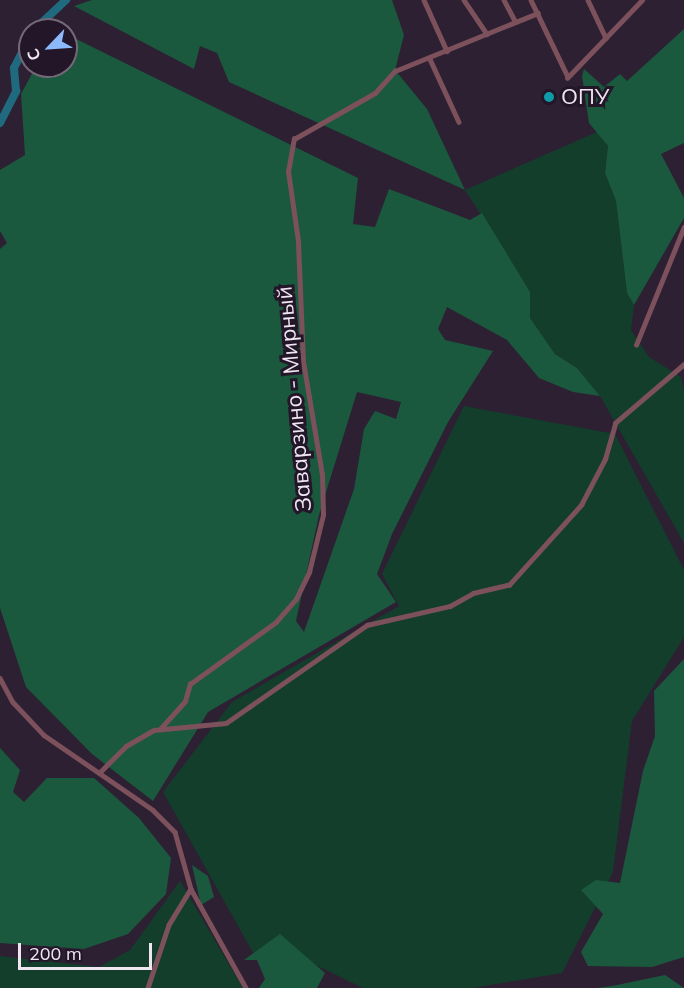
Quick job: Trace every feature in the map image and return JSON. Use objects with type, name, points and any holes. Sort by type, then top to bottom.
[{"type":"street","points":[[424,0],[447,51]]},
{"type":"street","points":[[464,0],[487,34]]},
{"type":"street","points":[[504,0],[515,21]]},
{"type":"street","points":[[531,0],[568,77],[642,0]]},
{"type":"street","points":[[588,0],[606,38]]},
{"type":"street","name":"Заварзино - Мирный","points":[[161,728],[185,701],[190,684],[276,622],[309,572],[323,515],[322,475],[303,362],[298,241],[288,172],[291,148],[300,132],[375,93],[395,71],[408,68],[538,13]]},
{"type":"street","points":[[430,59],[459,122]]},
{"type":"street","points":[[636,345],[684,227]]},
{"type":"street","points":[[99,773],[126,746],[161,728],[226,723],[367,625],[450,606],[473,593],[509,585],[581,504],[605,459],[615,423],[684,364]]},
{"type":"street","points":[[0,678],[30,722],[165,822],[181,848],[191,889],[246,988]]},
{"type":"street","points":[[148,988],[169,924],[191,889]]},
{"type":"green space","points":[[92,0],[392,0],[404,35],[395,70],[427,109],[465,190],[229,82],[217,53],[200,46],[194,69],[74,6]]},
{"type":"green space","points":[[684,29],[684,143],[661,154],[684,198],[684,218],[634,305],[627,293],[616,201],[605,173],[608,146],[589,123],[582,76],[584,69],[604,87],[620,74],[627,81]]},
{"type":"green space","points":[[78,40],[358,178],[353,224],[375,227],[389,189],[470,220],[482,213],[530,292],[530,318],[555,354],[577,368],[600,396],[573,392],[539,378],[507,340],[447,307],[438,329],[445,340],[493,351],[448,422],[392,534],[377,574],[396,602],[208,712],[153,801],[92,754],[26,687],[0,608],[0,249],[7,243],[0,231],[0,170],[25,155],[21,94],[30,78],[78,78]],"holes":[[[357,392],[401,402],[396,419],[375,411],[364,429],[354,489],[304,632],[296,621],[319,515]]]},
{"type":"green space","points":[[597,132],[608,146],[605,173],[616,201],[627,293],[634,305],[631,330],[649,357],[681,377],[684,390],[684,543],[600,396],[577,368],[555,354],[530,318],[530,292],[465,190]]},
{"type":"green space","points":[[464,406],[615,434],[684,570],[684,637],[632,721],[613,872],[562,973],[472,988],[363,988],[277,946],[256,958],[163,792],[232,702],[399,606],[382,574]]},
{"type":"green space","points":[[684,659],[684,957],[652,967],[588,966],[581,952],[603,914],[581,890],[596,880],[620,883],[643,771],[655,736],[654,691]]},
{"type":"green space","points":[[0,748],[20,770],[13,792],[24,802],[47,778],[94,778],[139,818],[171,858],[166,894],[128,934],[84,949],[0,943]]},
{"type":"green space","points":[[192,865],[208,876],[214,897],[201,905]]},
{"type":"green space","points":[[180,881],[243,988],[0,988],[0,956],[99,967],[130,950]]},
{"type":"green space","points":[[280,934],[325,973],[317,988],[259,988],[265,979],[257,960],[244,960]]},
{"type":"green space","points":[[665,975],[684,988],[597,988],[612,986]]},
{"type":"waterway","points":[[47,18],[66,0]]},
{"type":"waterway","points":[[0,123],[16,91],[14,68],[18,60]]},
{"type":"place","name":"ОПУ","points":[[549,97]]}]
